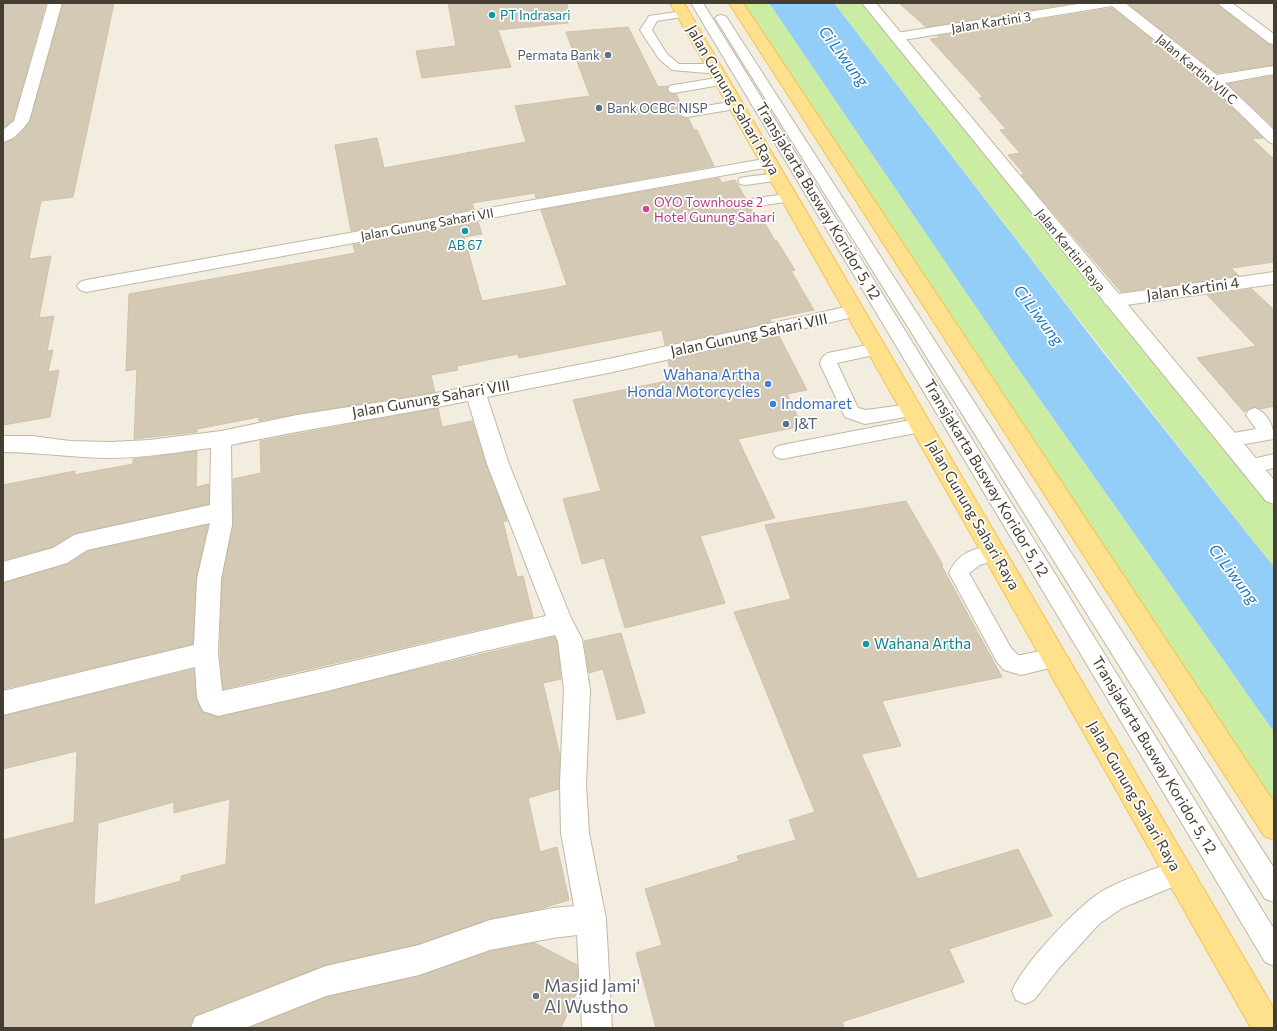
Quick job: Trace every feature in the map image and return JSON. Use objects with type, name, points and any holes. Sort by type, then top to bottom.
[{"type":"main road","points":[[736,3],[1274,826]]},
{"type":"main road","name":"Jalan Gunung Sahari Raya","points":[[686,7],[718,74],[788,198],[877,349],[1268,1028]]},
{"type":"street","points":[[3,137],[16,128],[21,122],[55,3]]},
{"type":"street","name":"Jalan Kartini Raya","points":[[869,3],[1112,301],[1274,495]]},
{"type":"street","name":"Jalan Kartini 3","points":[[897,37],[1108,3]]},
{"type":"street","name":"Jalan Kartini VII C","points":[[1117,3],[1214,80],[1274,139]]},
{"type":"street","points":[[1224,3],[1274,40]]},
{"type":"street","points":[[1214,80],[1274,70]]},
{"type":"street","name":"Jalan Gunung Sahari VII","points":[[86,286],[773,170]]},
{"type":"street","name":"Jalan Kartini 4","points":[[1112,301],[1274,278]]},
{"type":"street","name":"Jalan Gunung Sahari VIII","points":[[3,444],[32,444],[70,449],[111,450],[149,448],[221,439],[297,423],[421,403],[613,365],[855,311]]},
{"type":"street","points":[[475,392],[498,464],[561,623],[570,639],[577,690],[573,784],[575,833],[591,919],[596,1028]]},
{"type":"street","points":[[221,439],[221,525],[209,579],[206,653],[210,698],[212,703],[218,704],[327,680],[476,642],[561,623]]},
{"type":"street","points":[[3,572],[59,556],[82,542],[221,512]]},
{"type":"street","points":[[3,703],[206,653]]},
{"type":"street","points":[[206,1028],[326,981],[419,960],[490,935],[553,923],[591,919]]},
{"type":"lane","name":"Transjakarta Busway Koridor 5, 12","points":[[712,3],[1274,890]]},
{"type":"lane","name":"Transjakarta Busway Koridor 5, 12","points":[[686,7],[1274,953]]},
{"type":"lane","points":[[686,7],[653,18],[646,30],[663,56],[676,67],[707,69],[718,74]]},
{"type":"lane","points":[[674,89],[718,74]]},
{"type":"lane","points":[[687,113],[736,106]]},
{"type":"lane","points":[[744,181],[773,170]]},
{"type":"lane","points":[[757,202],[788,198]]},
{"type":"lane","points":[[877,349],[834,357],[828,364],[851,412],[865,417],[916,418]]},
{"type":"lane","points":[[1239,453],[1270,434],[1255,415]]},
{"type":"lane","points":[[782,452],[916,418]]},
{"type":"lane","points":[[1239,453],[1274,445]]},
{"type":"lane","points":[[1239,453],[1274,461]]},
{"type":"lane","points":[[994,552],[968,562],[961,567],[958,573],[1004,655],[1012,663],[1021,665],[1055,658]]},
{"type":"lane","points":[[1025,991],[1050,959],[1090,915],[1113,899],[1178,872]]},
{"type":"green space","points":[[736,3],[769,3],[1045,407],[1274,732],[1274,826]]},
{"type":"green space","points":[[834,3],[869,3],[1274,495],[1274,567],[1058,293]]},
{"type":"water","name":"Ci Liwung","points":[[769,3],[834,3],[1102,351],[1274,567],[1274,732],[1017,367]]},
{"type":"building","points":[[17,3],[46,3],[13,120],[3,128],[3,5]]},
{"type":"building","points":[[63,3],[114,3],[73,197],[41,201],[29,259],[51,256],[39,318],[54,316],[47,351],[53,350],[48,372],[59,370],[50,417],[3,425],[3,143],[16,138],[30,121]]},
{"type":"building","points":[[448,3],[567,3],[568,23],[498,30],[511,67],[422,78],[416,51],[456,46]]},
{"type":"building","points":[[899,3],[1075,3],[926,27]]},
{"type":"building","points":[[1127,3],[1216,3],[1268,44],[1274,46],[1274,65],[1217,73]]},
{"type":"building","points":[[1112,8],[1208,84],[1263,138],[1252,139],[1274,159],[1274,262],[1231,268],[1239,276],[1121,292],[1021,175],[1024,174],[1008,155],[1020,153],[1000,130],[1006,129],[979,98],[983,97],[930,39],[939,38],[937,36]]},
{"type":"building","points":[[628,27],[658,87],[668,86],[667,90],[669,93],[676,94],[683,108],[680,113],[681,116],[688,118],[694,130],[697,130],[714,166],[536,198],[535,193],[472,203],[474,209],[351,231],[335,145],[377,138],[384,168],[526,142],[515,106],[590,96],[566,32]]},
{"type":"building","points":[[1274,76],[1274,128],[1228,84]]},
{"type":"building","points":[[719,178],[722,183],[735,180],[757,218],[762,218],[775,241],[777,241],[795,270],[791,271],[814,310],[770,319],[771,322],[665,345],[662,330],[519,358],[518,354],[457,366],[458,370],[431,375],[435,392],[259,421],[259,417],[197,429],[197,432],[134,439],[137,369],[126,371],[129,294],[355,253],[353,245],[478,222],[482,234],[464,237],[482,301],[555,288],[567,285],[541,210]]},
{"type":"building","points":[[1252,289],[1274,310],[1274,406],[1260,409],[1255,407],[1244,412],[1197,358],[1256,346],[1207,295]]},
{"type":"building","points":[[779,336],[807,390],[787,394],[802,426],[738,439],[775,518],[700,536],[725,603],[625,628],[604,558],[582,564],[563,499],[601,491],[573,400],[672,380],[668,361]]},
{"type":"building","points":[[438,408],[442,427],[472,421],[505,514],[507,521],[503,522],[517,577],[523,576],[533,617],[223,689],[220,653],[222,579],[233,525],[233,479],[261,473],[260,441]]},
{"type":"building","points":[[197,451],[196,487],[209,484],[209,504],[74,534],[52,547],[3,560],[3,485],[75,471],[74,475],[133,464],[133,459]]},
{"type":"building","points":[[906,501],[943,565],[941,565],[1002,677],[882,701],[901,746],[861,754],[918,879],[1018,849],[1052,916],[949,949],[964,982],[842,1022],[844,1028],[656,1028],[636,953],[662,945],[645,889],[739,861],[737,856],[796,840],[789,820],[815,812],[734,612],[791,599],[765,525]]},
{"type":"building","points":[[208,525],[196,579],[193,644],[3,689],[3,583],[67,564],[88,551]]},
{"type":"building","points":[[621,633],[645,713],[617,720],[603,669],[589,673],[584,641]]},
{"type":"building","points":[[554,637],[557,641],[561,679],[543,683],[560,756],[559,789],[528,798],[540,852],[557,847],[569,900],[536,910],[490,919],[419,944],[325,965],[194,1016],[190,1028],[3,1028],[3,840],[74,822],[77,751],[3,769],[3,716],[194,669],[196,698],[202,712],[218,717]],"holes":[[[230,799],[226,864],[181,876],[181,881],[94,905],[98,823],[174,802],[174,813]]]},
{"type":"building","points":[[535,943],[577,965],[578,990],[561,1028],[249,1028],[326,997],[419,976],[490,951]]},
{"type":"place","name":"PT Indrasari","points":[[492,15]]},
{"type":"place","name":"Permata Bank","points":[[608,55]]},
{"type":"place","name":"Bank OCBC NISP","points":[[599,108]]},
{"type":"place","name":"OYO Townhouse 2 Hotel Gunung Sahari","points":[[646,209]]},
{"type":"place","name":"AB 67","points":[[465,231]]},
{"type":"place","name":"Wahana Artha Honda Motorcycles","points":[[768,384]]},
{"type":"place","name":"Indomaret","points":[[773,404]]},
{"type":"place","name":"J&T","points":[[786,424]]},
{"type":"place","name":"Wahana Artha","points":[[866,644]]},
{"type":"place","name":"Masjid Jami' Al Wustho","points":[[536,996]]}]
